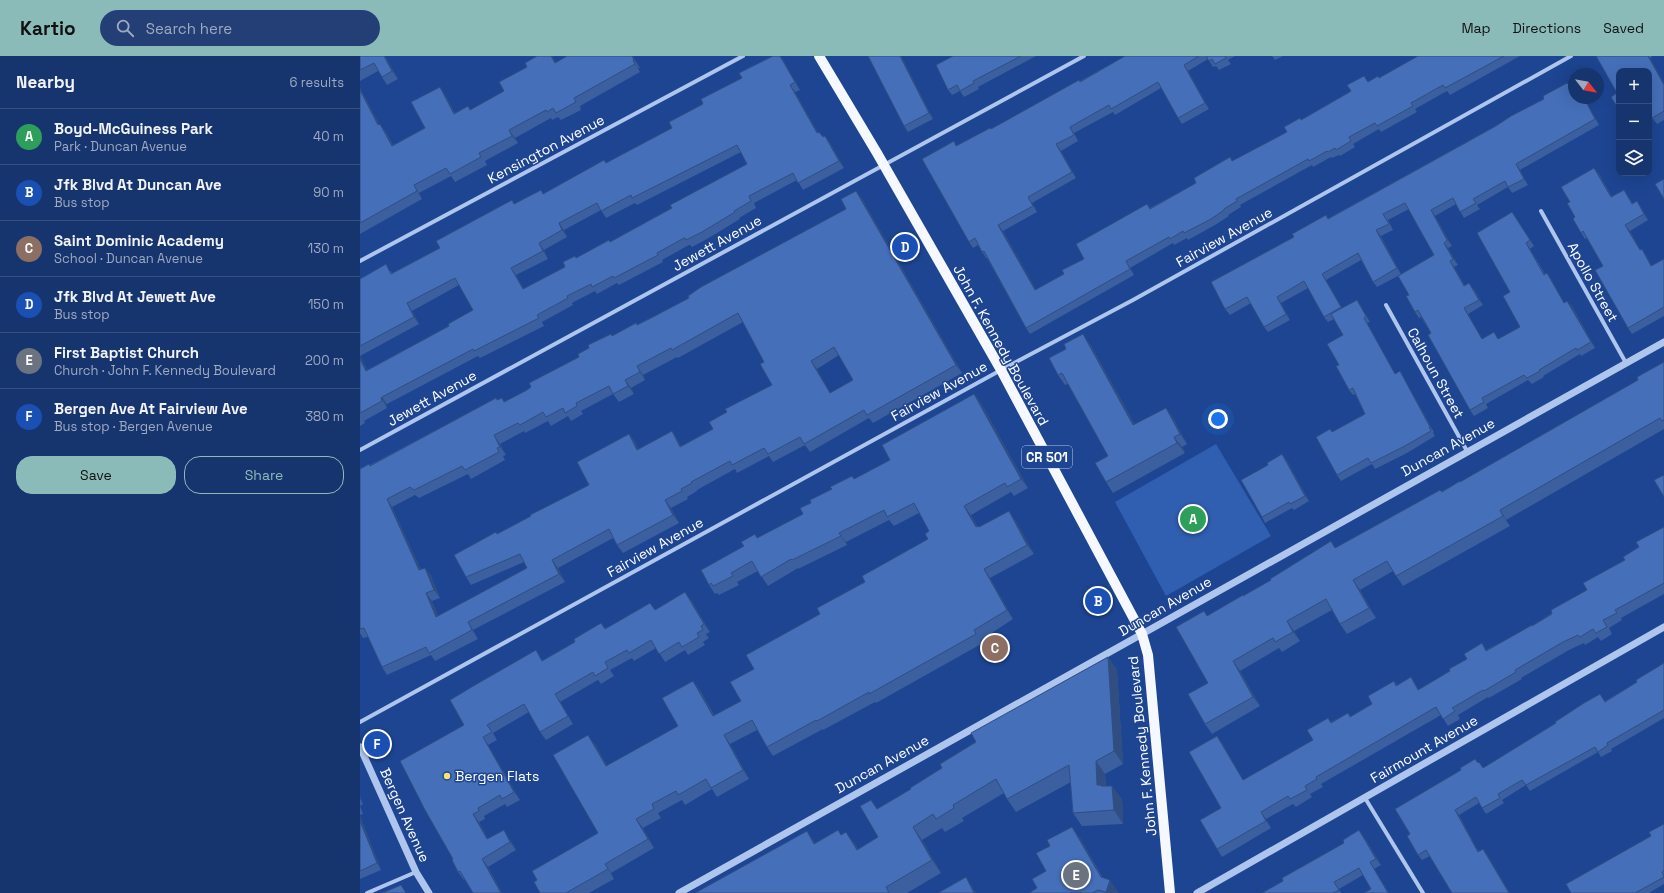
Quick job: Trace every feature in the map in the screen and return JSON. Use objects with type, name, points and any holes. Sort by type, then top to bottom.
[{"type":"main road","name":"John F. Kennedy Boulevard","points":[[819,56],[884,165],[1001,370],[1142,634],[1148,655],[1170,893]]},
{"type":"street","name":"Kensington Avenue","points":[[360,262],[742,56]]},
{"type":"street","name":"Jewett Avenue","points":[[360,450],[1084,56]]},
{"type":"street","name":"Fairview Avenue","points":[[360,722],[1001,370],[1139,297],[1571,56]]},
{"type":"street","name":"Apollo Street","points":[[1541,211],[1626,363]]},
{"type":"street","name":"Calhoun Street","points":[[1386,305],[1467,451]]},
{"type":"street","name":"Duncan Avenue","points":[[679,893],[1664,342]]},
{"type":"street","name":"Fairmount Avenue","points":[[1197,893],[1664,627]]},
{"type":"street","name":"Bergen Avenue","points":[[360,747],[416,872],[429,893]]},
{"type":"street","points":[[1365,798],[1423,893]]},
{"type":"street","points":[[367,893],[416,872]]},
{"type":"shaded area","points":[[1216,444],[1271,536],[1166,596],[1115,502]]},
{"type":"building","points":[[360,56],[384,56],[392,71],[382,77],[374,63],[360,70]]},
{"type":"building","points":[[537,56],[551,56],[555,63],[567,56],[632,56],[635,64],[574,98],[576,102],[556,113],[553,108],[547,112],[546,110],[509,130],[512,136],[479,153],[481,157],[450,174],[446,168],[414,185],[417,191],[360,223],[360,90],[378,125],[380,124],[392,146],[425,128],[411,102],[440,87],[454,114],[468,106],[470,110],[504,91],[499,82],[527,67],[525,63]]},
{"type":"building","points":[[773,56],[780,56],[795,82],[790,85],[817,133],[819,132],[823,137],[825,136],[839,161],[798,183],[793,173],[749,196],[751,201],[702,232],[686,240],[684,238],[657,253],[658,255],[614,278],[613,276],[592,287],[591,284],[567,296],[568,298],[537,315],[539,318],[474,351],[473,349],[382,397],[382,401],[360,413],[360,359],[366,371],[449,326],[448,324],[473,310],[455,278],[407,303],[414,317],[360,346],[360,279],[386,264],[391,274],[440,248],[436,241],[512,200],[514,204],[541,190],[543,194],[604,160],[606,163],[672,128],[669,122],[703,104],[701,99],[742,78],[739,73]],"holes":[[[737,145],[747,164],[670,205],[672,208],[610,242],[609,240],[576,258],[575,256],[563,262],[565,267],[523,289],[511,268],[543,251],[539,243],[562,230],[559,223],[597,203],[601,211],[631,195],[632,198]]]},
{"type":"building","points":[[868,56],[900,56],[929,113],[904,126]]},
{"type":"building","points":[[953,56],[1021,56],[973,81],[974,83],[960,91],[957,85],[948,90],[936,65]]},
{"type":"building","points":[[1125,56],[1199,56],[1184,65],[1205,103],[1178,118],[1158,82],[1111,109],[1109,105],[1070,127],[1074,135],[1056,144],[1072,172],[1028,197],[1033,206],[998,225],[1035,290],[1064,274],[1062,270],[1084,259],[1076,244],[1147,204],[1150,209],[1196,183],[1194,178],[1230,157],[1232,161],[1287,132],[1284,127],[1300,118],[1301,120],[1348,93],[1351,91],[1347,85],[1364,76],[1368,82],[1378,76],[1379,78],[1418,56],[1504,56],[1445,88],[1443,85],[1411,103],[1413,106],[1377,126],[1375,123],[1349,137],[1351,141],[1336,150],[1335,148],[1328,152],[1327,151],[1309,161],[1308,159],[1236,199],[1237,201],[1211,219],[1184,233],[1183,231],[1170,239],[1169,237],[1126,261],[1130,269],[1026,328],[984,251],[982,252],[975,238],[969,242],[922,159],[954,141],[956,146],[990,128],[991,129],[1079,80],[1080,82]]},
{"type":"building","points":[[1206,56],[1225,56],[1226,58],[1215,64],[1212,59],[1209,61]]},
{"type":"building","points":[[1596,56],[1648,56],[1664,85],[1664,111],[1652,118],[1652,68],[1616,68],[1616,91]]},
{"type":"building","points":[[1567,83],[1568,104],[1587,104],[1595,119],[1516,164],[1524,179],[1508,187],[1505,181],[1473,199],[1476,203],[1460,212],[1453,198],[1431,210],[1447,240],[1444,243],[1453,259],[1450,261],[1464,286],[1469,283],[1479,300],[1464,308],[1482,339],[1494,332],[1498,339],[1520,327],[1503,296],[1510,292],[1477,233],[1512,212],[1530,240],[1526,243],[1544,275],[1547,273],[1564,303],[1567,301],[1591,342],[1577,350],[1576,348],[1527,378],[1524,375],[1482,398],[1484,402],[1470,410],[1428,335],[1431,333],[1418,310],[1415,312],[1406,296],[1409,295],[1398,276],[1434,255],[1405,203],[1383,214],[1389,224],[1376,230],[1397,268],[1373,282],[1358,253],[1322,274],[1341,307],[1324,317],[1304,281],[1277,297],[1286,314],[1264,327],[1247,297],[1225,309],[1211,282],[1294,237],[1292,234],[1326,215],[1328,219],[1496,126],[1511,116],[1544,99],[1543,96]]},
{"type":"building","points":[[1616,94],[1616,105],[1611,97]]},
{"type":"building","points":[[1594,168],[1611,197],[1624,190],[1632,204],[1637,201],[1644,214],[1625,225],[1640,250],[1642,249],[1651,266],[1664,259],[1664,307],[1628,328],[1595,270],[1603,266],[1583,231],[1581,233],[1573,219],[1575,217],[1567,203],[1570,202],[1561,187]]},
{"type":"building","points":[[1664,179],[1664,199],[1655,184]]},
{"type":"building","points":[[856,191],[956,365],[867,415],[864,410],[804,444],[800,437],[768,454],[764,448],[732,465],[730,461],[691,482],[692,483],[681,489],[682,491],[665,500],[673,515],[617,545],[609,529],[552,560],[559,574],[468,622],[472,630],[429,653],[426,647],[382,667],[364,628],[360,629],[360,469],[369,464],[370,466],[496,398],[497,400],[502,398],[504,402],[527,390],[531,387],[529,383],[579,357],[578,354],[589,348],[588,345],[611,334],[612,336],[636,323],[637,325],[653,317],[689,298],[688,296],[701,287],[846,209],[841,199]],"holes":[[[738,313],[764,362],[760,364],[772,385],[725,409],[727,412],[709,422],[713,429],[680,447],[672,431],[637,450],[629,434],[577,462],[589,485],[454,555],[466,577],[520,554],[527,568],[436,617],[426,593],[434,590],[425,568],[419,570],[387,499],[410,487],[414,490],[462,466],[465,470],[499,452],[497,448],[500,447],[494,435],[518,423],[520,425],[543,412],[546,417],[563,408],[565,413],[577,406],[576,403],[609,386],[613,394],[628,386],[625,380],[640,372],[637,366],[671,348],[672,350]],[[834,347],[853,380],[830,393],[811,361]]]},
{"type":"building","points":[[1357,300],[1366,316],[1364,318],[1395,374],[1400,371],[1431,431],[1371,463],[1368,458],[1337,475],[1316,437],[1330,429],[1332,432],[1365,414],[1353,388],[1349,390],[1336,366],[1339,365],[1327,344],[1343,335],[1331,314]]},
{"type":"building","points":[[1083,334],[1133,425],[1166,408],[1180,434],[1174,437],[1177,443],[1106,482],[1095,463],[1108,456],[1062,373],[1058,375],[1049,358],[1066,349],[1064,344]]},
{"type":"building","points":[[1664,362],[1664,420],[1662,421],[1660,418],[1500,510],[1503,516],[1396,576],[1387,561],[1353,580],[1369,608],[1340,624],[1326,599],[1287,621],[1293,632],[1275,642],[1273,638],[1233,661],[1253,697],[1205,724],[1188,694],[1208,683],[1176,627],[1204,611],[1207,616],[1271,580],[1270,579],[1331,541],[1335,548],[1440,490],[1442,492],[1638,380],[1637,377]]},
{"type":"building","points":[[974,394],[1021,479],[1007,487],[1005,483],[964,506],[976,527],[979,527],[1009,511],[1027,545],[984,569],[1007,610],[974,630],[976,634],[869,694],[869,692],[767,747],[752,720],[724,735],[743,770],[711,788],[706,779],[678,795],[676,791],[652,804],[654,809],[636,819],[648,839],[605,864],[608,869],[566,893],[540,893],[534,882],[537,880],[532,871],[598,833],[553,755],[588,735],[606,766],[678,726],[662,698],[693,681],[713,716],[741,701],[730,682],[754,669],[746,655],[820,614],[817,608],[865,582],[862,576],[928,539],[925,534],[929,531],[914,503],[887,517],[884,510],[839,533],[841,536],[792,560],[791,559],[761,577],[752,561],[731,573],[733,576],[713,586],[711,583],[709,585],[701,570],[744,546],[741,542],[755,534],[757,538],[803,514],[800,508],[811,503],[810,500],[832,489],[830,487],[852,476],[854,479],[890,460],[882,445]]},
{"type":"building","points":[[1282,454],[1305,496],[1290,504],[1289,502],[1262,517],[1241,480],[1268,465],[1267,463]]},
{"type":"building","points":[[1664,475],[1664,497],[1654,480]]},
{"type":"building","points":[[1664,527],[1664,583],[1615,610],[1617,613],[1603,620],[1607,627],[1596,633],[1593,629],[1580,637],[1578,635],[1563,642],[1515,670],[1516,672],[1452,708],[1455,711],[1443,719],[1436,707],[1316,777],[1317,779],[1305,786],[1307,790],[1290,799],[1288,796],[1261,812],[1266,821],[1217,849],[1200,820],[1221,808],[1189,752],[1217,736],[1243,780],[1313,740],[1307,730],[1328,718],[1331,723],[1348,713],[1350,717],[1372,704],[1368,696],[1394,681],[1396,686],[1411,677],[1418,690],[1467,659],[1464,654],[1482,643],[1486,651],[1552,614],[1551,610],[1587,590],[1583,583],[1625,560],[1623,557],[1639,547],[1636,542]]},
{"type":"building","points":[[685,592],[704,624],[701,626],[703,630],[697,633],[699,637],[682,647],[679,642],[659,654],[651,640],[629,653],[627,650],[605,662],[608,668],[595,676],[593,672],[555,694],[568,716],[540,732],[524,704],[487,725],[492,732],[483,737],[514,792],[502,799],[500,795],[478,808],[479,811],[473,814],[487,839],[504,830],[510,842],[482,859],[501,893],[473,893],[460,871],[458,872],[452,860],[453,859],[425,810],[400,761],[464,725],[450,700],[475,685],[536,650],[542,661],[575,642],[574,639],[601,623],[605,629],[650,603],[655,610]]},
{"type":"building","points":[[1108,657],[1114,751],[1096,761],[1097,785],[1112,786],[1114,810],[1073,813],[1069,765],[1007,799],[996,779],[953,805],[954,808],[936,819],[933,814],[913,827],[932,860],[886,887],[889,893],[695,893],[807,831],[814,844],[838,830],[841,835],[846,832],[857,850],[878,837],[860,806],[871,800],[877,809],[911,789],[910,788],[942,768],[940,764],[976,742],[971,733]]},
{"type":"building","points":[[1664,663],[1664,710],[1607,743],[1608,745],[1598,752],[1595,747],[1526,785],[1522,780],[1498,794],[1500,798],[1482,808],[1476,797],[1455,810],[1478,852],[1483,849],[1509,893],[1452,893],[1426,850],[1418,855],[1407,836],[1410,834],[1395,809],[1461,770],[1460,768],[1475,759],[1483,768],[1600,694],[1605,702],[1637,682],[1636,680]]},
{"type":"building","points":[[360,821],[377,863],[360,871]]},
{"type":"building","points":[[1664,824],[1664,870],[1662,872],[1664,877],[1635,893],[1571,893],[1566,884],[1651,836],[1649,832]]},
{"type":"building","points":[[1072,827],[1101,877],[1110,880],[1106,892],[1098,890],[1092,893],[1029,893],[1037,888],[1032,879],[1046,871],[1036,853],[1050,846],[1047,840]]},
{"type":"building","points":[[1359,830],[1376,859],[1370,862],[1388,893],[1364,893],[1371,889],[1359,868],[1334,882],[1339,890],[1333,893],[1262,893],[1283,881],[1282,878],[1344,843],[1343,840]]},
{"type":"building","points":[[966,877],[974,893],[938,893]]},
{"type":"building","points":[[401,885],[406,893],[382,893]]},
{"type":"place","name":"Jfk Blvd At Jewett Ave","points":[[905,247]]},
{"type":"place","name":"Boyd-McGuiness Park","points":[[1193,519]]},
{"type":"place","name":"Jfk Blvd At Duncan Ave","points":[[1098,601]]},
{"type":"place","name":"Saint Dominic Academy","points":[[995,648]]},
{"type":"place","name":"Bergen Ave At Fairview Ave","points":[[377,744]]},
{"type":"place","name":"Bergen Flats","points":[[447,776]]},
{"type":"place","name":"First Baptist Church","points":[[1076,875]]}]
